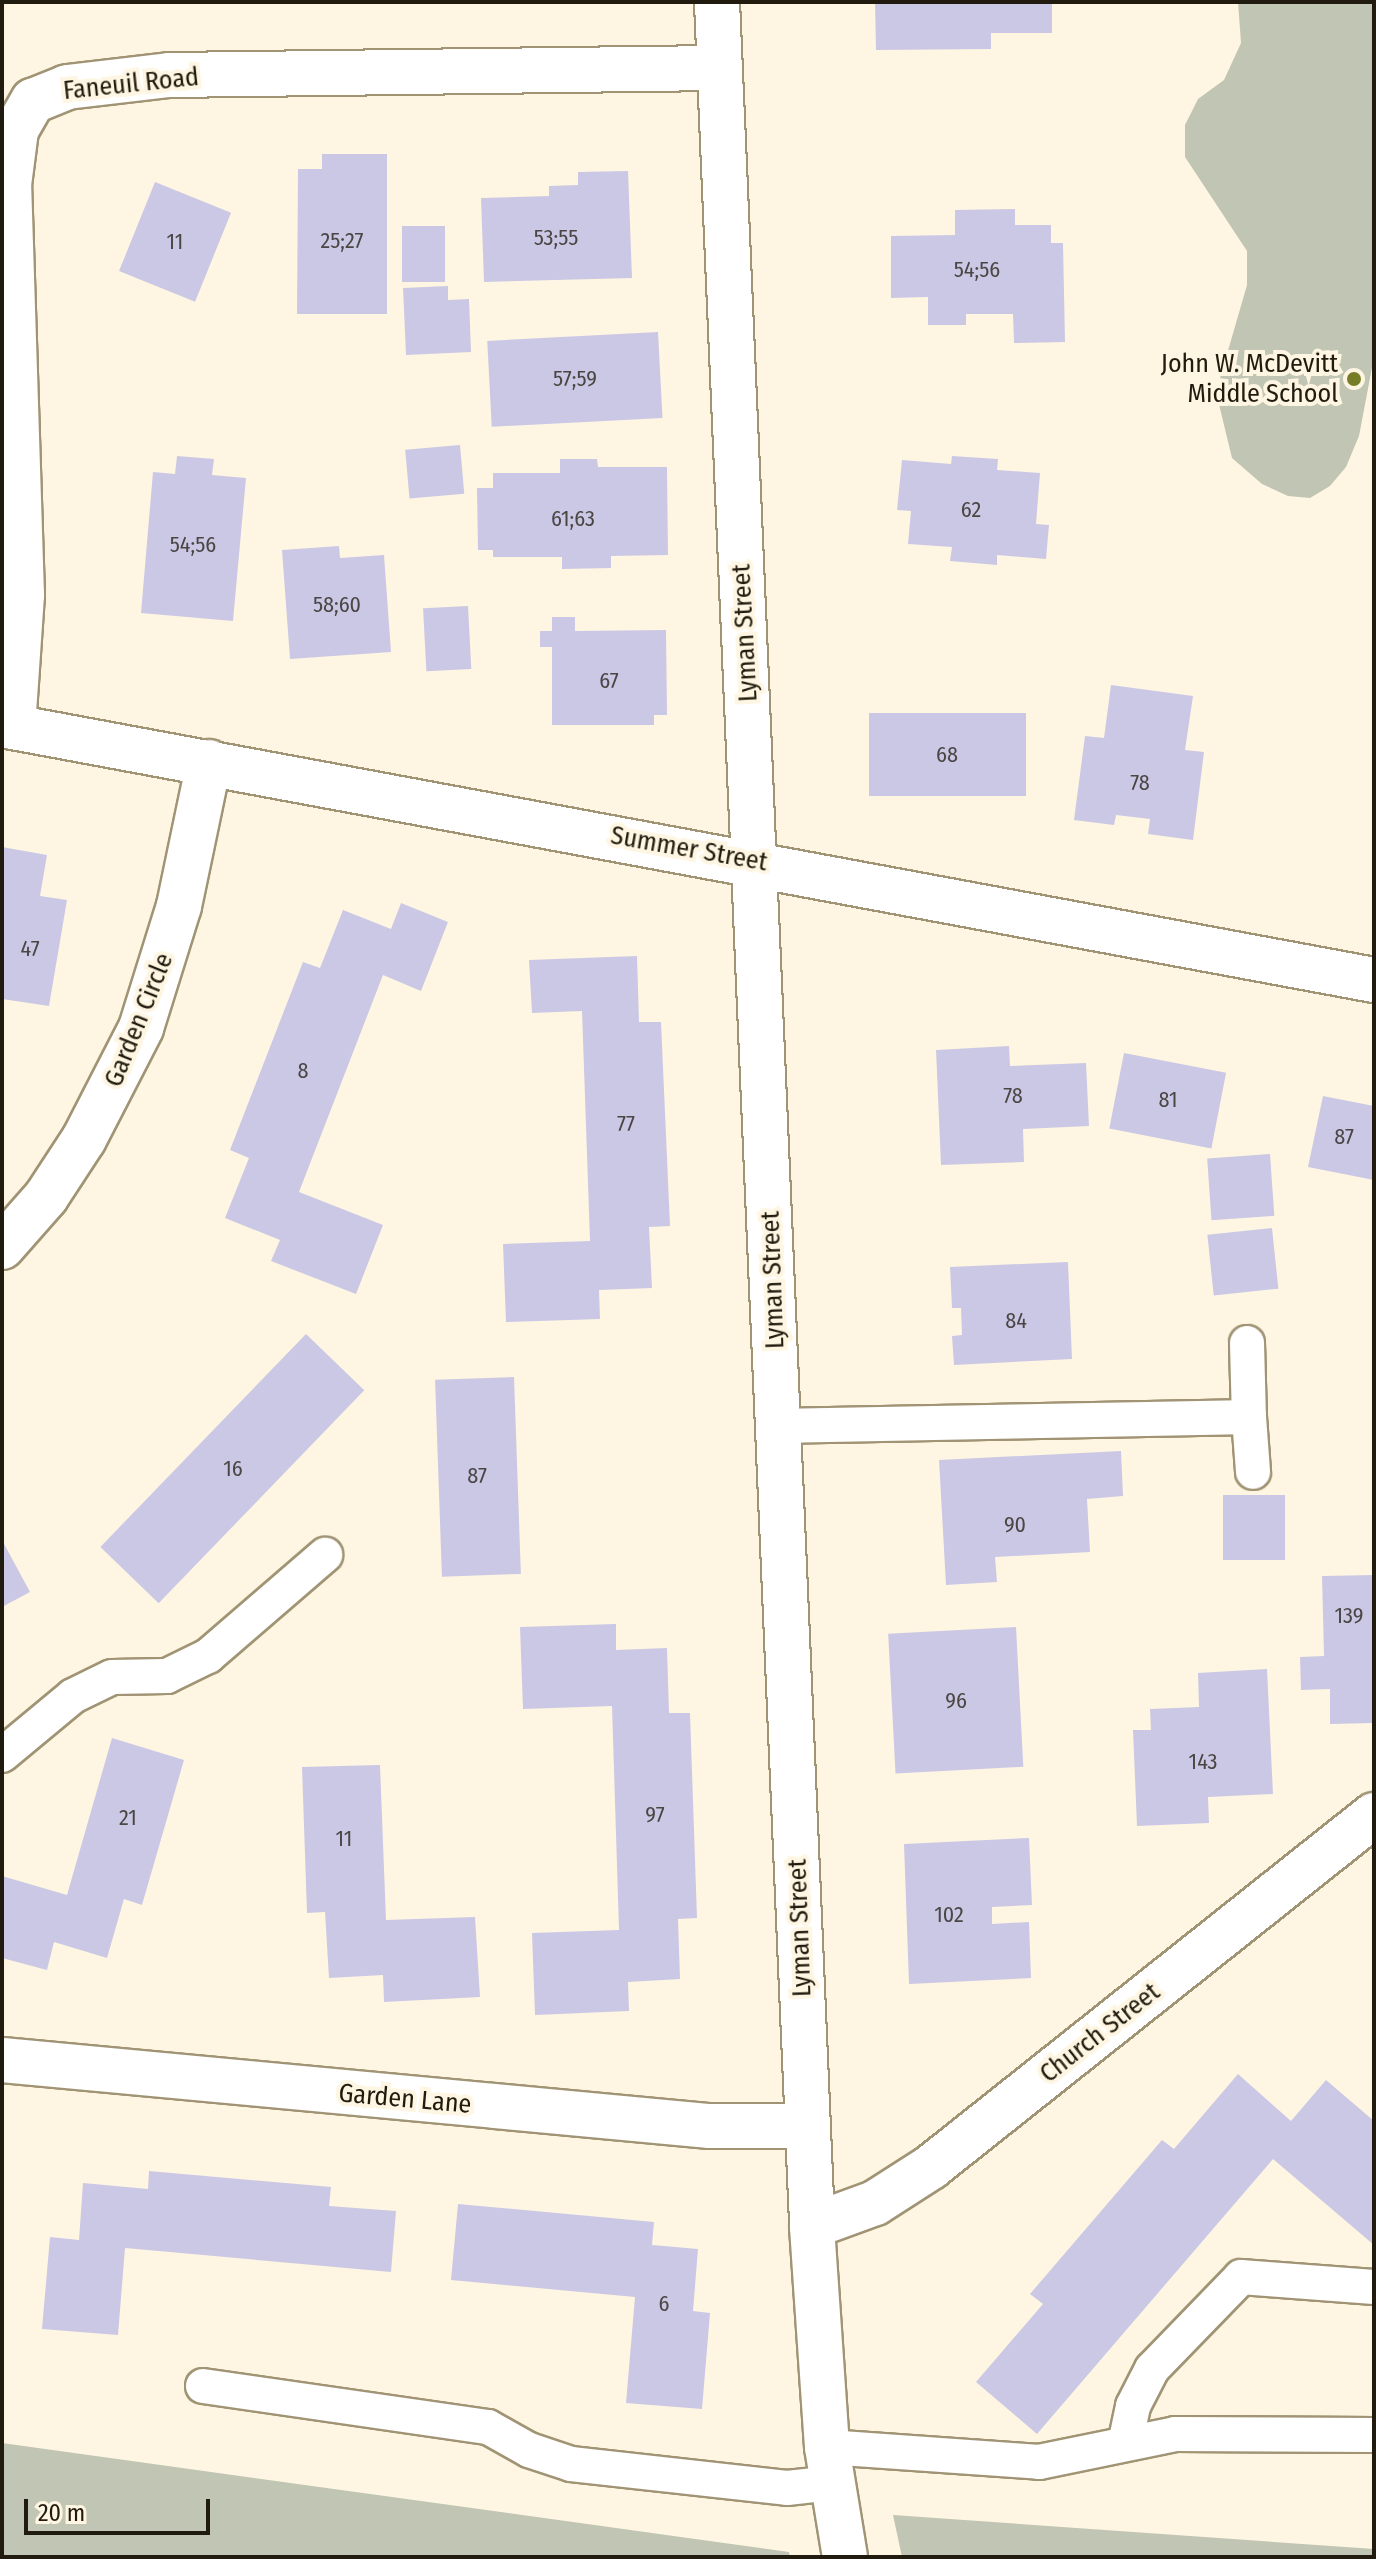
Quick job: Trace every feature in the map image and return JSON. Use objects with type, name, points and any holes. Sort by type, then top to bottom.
[{"type":"street","name":"Lyman Street","points":[[717,2],[812,2226],[830,2465],[845,2557]]},
{"type":"street","name":"Faneuil Road","points":[[8,726],[22,595],[9,185],[16,130],[33,101],[67,87],[169,75],[720,68]]},
{"type":"street","name":"Summer Street","points":[[8,726],[755,861],[1374,980]]},
{"type":"street","name":"Garden Circle","points":[[2,1247],[46,1197],[84,1139],[141,1028],[179,906],[209,762]]},
{"type":"street","name":"Church Street","points":[[812,2226],[875,2203],[931,2167],[1374,1815]]},
{"type":"street","name":"Garden Lane","points":[[2,2060],[710,2126],[808,2126]]},
{"type":"lane","points":[[1247,1343],[1253,1472]]},
{"type":"lane","points":[[779,1426],[1249,1417]]},
{"type":"lane","points":[[2,1755],[73,1696],[112,1677],[167,1676],[208,1656],[325,1555]]},
{"type":"lane","points":[[1125,2444],[1133,2406],[1152,2369],[1241,2277],[1374,2287]]},
{"type":"lane","points":[[203,2386],[488,2427],[529,2450],[571,2464],[787,2488],[830,2465],[1039,2462],[1202,2432],[1374,2435]]},
{"type":"green space","points":[[1238,2],[1374,2],[1374,357],[1359,436],[1346,467],[1330,486],[1310,498],[1288,496],[1262,484],[1232,458],[1216,392],[1247,285],[1247,251],[1185,157],[1185,125],[1198,99],[1224,80],[1241,43]]},
{"type":"green space","points":[[2,2443],[789,2552],[790,2557],[2,2557]]},
{"type":"green space","points":[[893,2515],[1374,2549],[1374,2557],[902,2557]]},
{"type":"building","points":[[875,2],[1052,2],[1052,33],[991,33],[991,49],[876,50]]},
{"type":"building","points":[[322,154],[387,154],[387,314],[297,314],[298,169],[322,169]]},
{"type":"building","points":[[628,171],[632,278],[484,282],[481,198],[549,196],[549,186],[578,185],[578,172]]},
{"type":"building","points":[[155,182],[231,213],[195,302],[119,271]]},
{"type":"building","points":[[1015,209],[1015,225],[1051,225],[1051,243],[1063,243],[1065,342],[1014,343],[1013,314],[966,314],[966,325],[928,325],[928,297],[891,298],[891,236],[955,235],[955,210]]},
{"type":"building","points":[[402,226],[445,226],[445,282],[402,282]]},
{"type":"building","points":[[448,286],[448,300],[469,299],[471,352],[406,355],[403,288]]},
{"type":"building","points":[[658,332],[663,418],[492,427],[487,341]]},
{"type":"building","points":[[460,445],[464,494],[409,499],[405,450]]},
{"type":"building","points":[[177,456],[214,459],[212,475],[246,478],[233,621],[141,613],[153,472],[175,474]]},
{"type":"building","points":[[952,456],[998,459],[997,470],[1040,473],[1036,524],[1049,525],[1046,559],[997,555],[997,565],[950,561],[952,547],[908,544],[911,511],[897,510],[902,460],[951,464]]},
{"type":"building","points":[[560,459],[597,459],[598,467],[667,467],[668,555],[611,556],[611,568],[562,569],[562,557],[493,557],[493,550],[478,550],[477,488],[493,488],[493,473],[560,473]]},
{"type":"building","points":[[339,546],[340,558],[384,555],[391,652],[290,659],[282,550]]},
{"type":"building","points":[[468,606],[471,669],[426,671],[423,608]]},
{"type":"building","points":[[552,617],[575,617],[575,631],[666,630],[667,715],[654,715],[654,725],[552,725],[552,647],[540,647],[540,631],[552,631]]},
{"type":"building","points":[[1111,685],[1193,696],[1185,750],[1204,752],[1193,840],[1148,834],[1150,819],[1116,815],[1114,825],[1074,820],[1085,736],[1104,738]]},
{"type":"building","points":[[869,713],[1026,713],[1026,796],[869,796]]},
{"type":"building","points":[[2,847],[47,855],[40,896],[67,900],[49,1006],[2,999]]},
{"type":"building","points":[[401,903],[448,922],[421,991],[383,975],[299,1192],[383,1225],[356,1294],[271,1261],[280,1240],[225,1218],[249,1158],[230,1150],[303,962],[320,968],[343,910],[391,929]]},
{"type":"building","points":[[637,956],[639,1022],[661,1022],[670,1226],[649,1227],[652,1288],[599,1290],[600,1319],[506,1322],[503,1244],[590,1241],[582,1011],[532,1013],[529,960]]},
{"type":"building","points":[[1009,1046],[1010,1066],[1086,1063],[1089,1126],[1023,1129],[1024,1162],[941,1165],[936,1050]]},
{"type":"building","points":[[1124,1053],[1226,1073],[1211,1148],[1109,1129]]},
{"type":"building","points":[[1323,1096],[1374,1106],[1374,1180],[1308,1167]]},
{"type":"building","points":[[1270,1154],[1274,1216],[1211,1220],[1207,1158]]},
{"type":"building","points":[[1272,1228],[1278,1289],[1214,1295],[1207,1235]]},
{"type":"building","points":[[1068,1262],[1072,1359],[954,1365],[952,1336],[962,1335],[961,1308],[952,1308],[950,1267]]},
{"type":"building","points":[[306,1334],[364,1390],[159,1603],[100,1547]]},
{"type":"building","points":[[514,1377],[521,1574],[442,1577],[435,1380]]},
{"type":"building","points":[[1121,1451],[1123,1496],[1087,1499],[1090,1552],[995,1557],[997,1582],[946,1585],[939,1460]]},
{"type":"building","points":[[1223,1495],[1285,1495],[1285,1560],[1223,1560]]},
{"type":"building","points":[[2,1540],[30,1592],[2,1607]]},
{"type":"building","points":[[1374,1575],[1374,1723],[1330,1724],[1330,1689],[1301,1690],[1300,1657],[1324,1656],[1322,1576]]},
{"type":"building","points":[[616,1624],[616,1650],[667,1648],[669,1713],[690,1713],[697,1918],[678,1919],[680,1979],[628,1982],[629,2011],[535,2015],[532,1933],[619,1930],[612,1706],[523,1709],[520,1627]]},
{"type":"building","points":[[1016,1627],[1023,1767],[896,1774],[888,1634]]},
{"type":"building","points":[[1267,1669],[1273,1794],[1208,1797],[1209,1823],[1137,1826],[1133,1730],[1151,1730],[1150,1709],[1199,1707],[1198,1673]]},
{"type":"building","points":[[112,1738],[184,1760],[142,1905],[124,1899],[107,1958],[54,1942],[47,1970],[2,1958],[2,1876],[67,1895]]},
{"type":"building","points":[[380,1765],[386,1920],[475,1917],[480,1997],[384,2002],[383,1975],[329,1978],[325,1912],[307,1913],[302,1767]]},
{"type":"building","points":[[1029,1838],[1032,1905],[992,1907],[992,1924],[1029,1922],[1031,1978],[909,1984],[904,1844]]},
{"type":"building","points":[[1238,2074],[1291,2121],[1326,2080],[1374,2121],[1374,2245],[1273,2159],[1037,2434],[976,2382],[1043,2304],[1030,2294],[1162,2140],[1174,2149]]},
{"type":"building","points":[[149,2171],[331,2187],[329,2206],[396,2211],[391,2272],[125,2248],[118,2335],[42,2329],[50,2237],[79,2240],[83,2183],[148,2189]]},
{"type":"building","points":[[458,2204],[654,2222],[652,2245],[698,2249],[693,2311],[710,2313],[702,2409],[626,2403],[635,2297],[451,2280]]},
{"type":"place","name":"John W. McDevitt Middle School","points":[[1354,379]]}]
